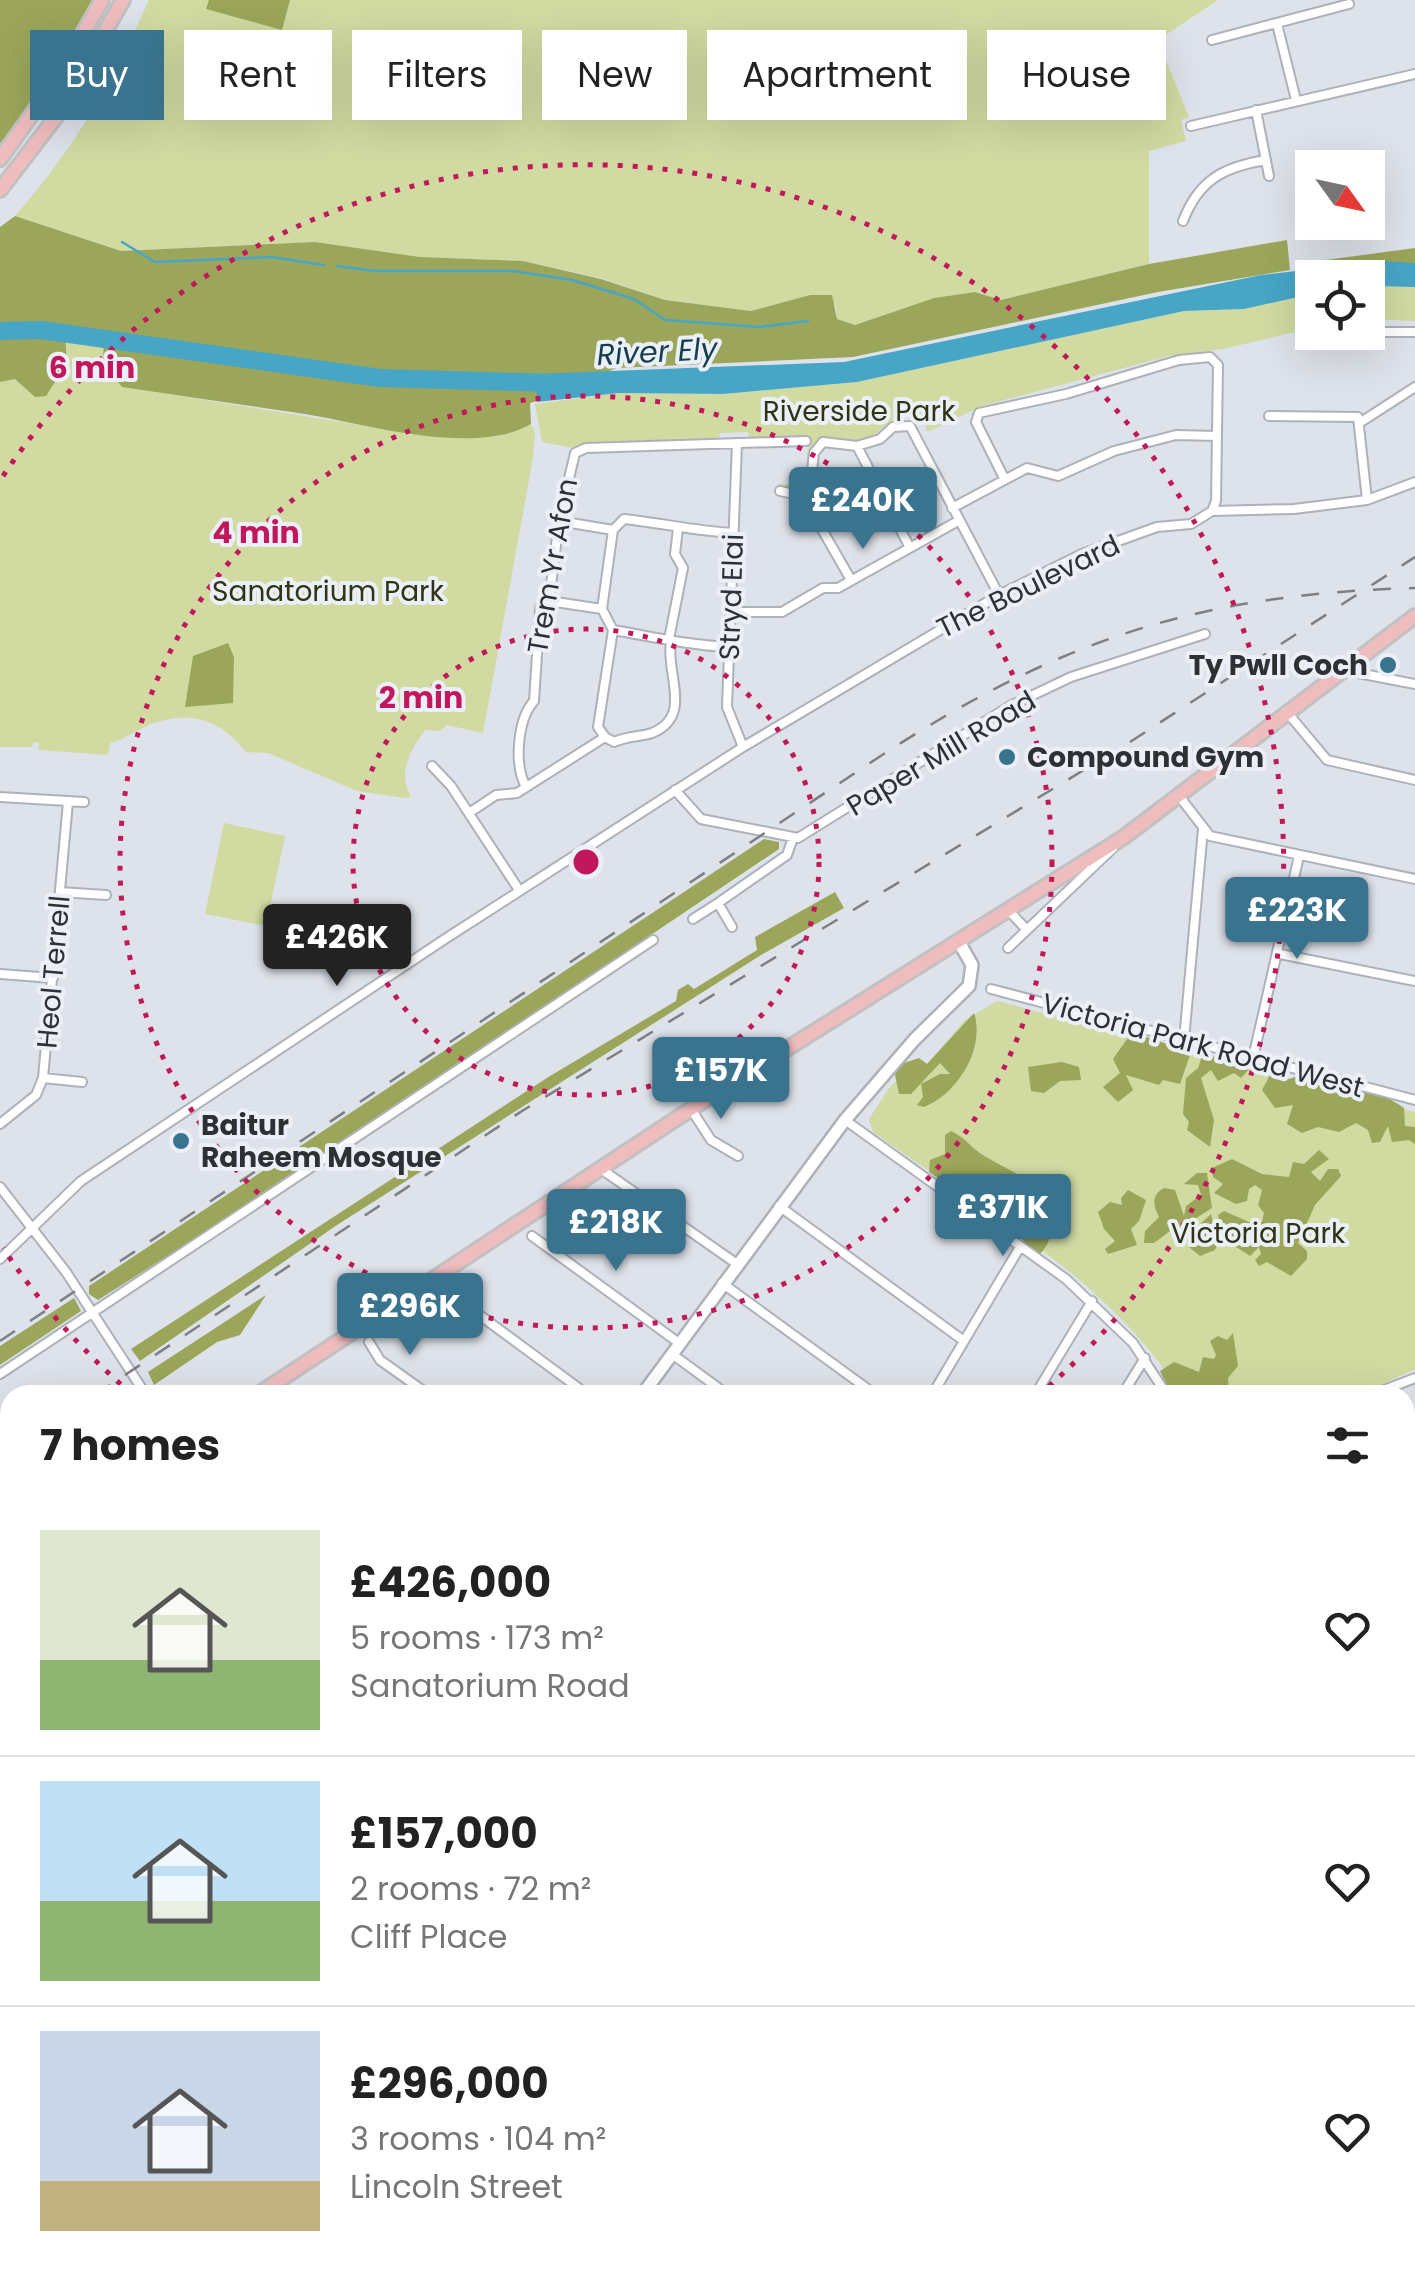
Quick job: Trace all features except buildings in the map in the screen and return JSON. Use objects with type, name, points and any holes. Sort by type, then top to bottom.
[{"type":"main road","points":[[0,159],[56,81],[102,0]]},
{"type":"main road","points":[[0,190],[56,117],[123,0]]},
{"type":"main road","points":[[272,1385],[690,1109],[1124,837],[1415,616]]},
{"type":"street","points":[[1212,40],[1349,4]]},
{"type":"street","points":[[1277,24],[1296,100]]},
{"type":"street","points":[[1192,126],[1415,74]]},
{"type":"street","points":[[1256,110],[1270,176]]},
{"type":"street","points":[[1183,221],[1190,200],[1204,182],[1226,170],[1266,160]]},
{"type":"street","points":[[1196,175],[1204,182]]},
{"type":"street","points":[[1385,332],[1415,332]]},
{"type":"street","points":[[1004,478],[976,422],[980,413],[1066,394],[1178,360],[1210,357],[1217,362],[1216,501],[1212,511]]},
{"type":"street","points":[[1361,422],[1415,387]]},
{"type":"street","points":[[1269,416],[1352,414],[1361,422],[1367,500]]},
{"type":"street","points":[[851,580],[808,505],[819,445],[827,442],[857,446],[880,439],[893,427],[910,426],[999,595]]},
{"type":"street","points":[[952,508],[1030,467],[1058,476],[1114,451],[1176,434],[1217,436]]},
{"type":"street","name":"Trem Yr Afon","points":[[526,787],[518,771],[523,723],[534,701],[540,608],[549,600],[570,460],[578,450],[806,441]]},
{"type":"street","name":"Stryd Elai","points":[[737,444],[728,713],[744,747]]},
{"type":"street","points":[[857,446],[909,546]]},
{"type":"street","name":"The Boulevard","points":[[0,1259],[81,1182],[519,890],[744,747],[999,595],[1082,554],[1157,527],[1190,524],[1212,511],[1294,509],[1367,500],[1415,482]]},
{"type":"street","points":[[780,491],[808,497]]},
{"type":"street","points":[[678,528],[675,554],[683,568],[670,640],[668,668],[676,684],[672,718],[651,733],[630,733],[614,742],[598,727],[613,630],[602,610],[612,530],[624,519],[734,533]]},
{"type":"street","points":[[560,521],[612,530]]},
{"type":"street","points":[[731,612],[786,610],[822,588],[838,588],[958,521]]},
{"type":"street","points":[[549,600],[602,610]]},
{"type":"street","points":[[613,630],[730,647]]},
{"type":"street","name":"Paper Mill Road","points":[[793,838],[814,832],[1010,706],[1071,677],[1205,634]]},
{"type":"street","points":[[1348,664],[1358,673],[1415,684]]},
{"type":"street","points":[[1286,712],[1327,760],[1415,780]]},
{"type":"street","points":[[469,813],[496,795],[517,794],[605,737]]},
{"type":"street","points":[[432,766],[469,813],[519,890]]},
{"type":"street","points":[[675,790],[701,819],[793,838],[788,855],[692,920]]},
{"type":"street","points":[[0,796],[84,802]]},
{"type":"street","points":[[1180,796],[1210,836],[1415,879]]},
{"type":"street","name":"Heol Terrell","points":[[0,1124],[36,1095],[44,1078],[68,802]]},
{"type":"street","points":[[1184,1040],[1204,829]]},
{"type":"street","points":[[1008,948],[1124,837]]},
{"type":"street","points":[[1253,1058],[1280,954],[1299,856]]},
{"type":"street","points":[[60,892],[106,896]]},
{"type":"street","points":[[718,903],[732,927]]},
{"type":"street","points":[[1010,911],[1027,930]]},
{"type":"street","points":[[0,1374],[652,940]]},
{"type":"street","points":[[649,1385],[845,1120],[915,1039],[969,986],[973,971],[959,942]]},
{"type":"street","points":[[1280,954],[1415,981]]},
{"type":"street","points":[[623,960],[629,969]]},
{"type":"street","points":[[0,974],[53,978]]},
{"type":"street","name":"Victoria Park Road West","points":[[992,989],[1415,1100]]},
{"type":"street","points":[[448,1076],[455,1087]]},
{"type":"street","points":[[44,1078],[82,1082]]},
{"type":"street","points":[[690,1109],[711,1140],[738,1156]]},
{"type":"street","points":[[845,1120],[1092,1302],[1145,1358],[1161,1385]]},
{"type":"street","points":[[600,1168],[736,1264]]},
{"type":"street","points":[[0,1187],[92,1312],[139,1385]]},
{"type":"street","points":[[266,1196],[274,1207]]},
{"type":"street","points":[[778,1206],[964,1341]]},
{"type":"street","points":[[532,1236],[717,1385]]},
{"type":"street","points":[[938,1385],[1020,1248]]},
{"type":"street","points":[[432,1280],[574,1385]]},
{"type":"street","points":[[722,1283],[862,1385]]},
{"type":"street","points":[[1041,1385],[1092,1302]]},
{"type":"street","points":[[369,1342],[380,1360],[414,1385]]},
{"type":"street","points":[[1128,1385],[1145,1358]]},
{"type":"green space","points":[[0,0],[93,0],[76,30],[30,30],[30,104],[0,144]]},
{"type":"green space","points":[[149,0],[1218,0],[1166,35],[1166,30],[987,30],[987,120],[1166,120],[1166,60],[1189,117],[1181,120],[1186,141],[1149,151],[1149,264],[1001,300],[975,292],[934,298],[855,325],[837,319],[836,306],[810,295],[751,311],[665,300],[601,278],[523,261],[420,257],[315,242],[121,251],[15,216],[86,120],[164,120],[164,30],[135,30]]},
{"type":"green space","points":[[209,0],[290,0],[282,30],[206,9]]},
{"type":"green space","points":[[15,216],[121,251],[315,242],[420,257],[523,261],[601,279],[665,300],[751,311],[810,295],[832,295],[837,319],[855,325],[934,298],[975,292],[1001,300],[1149,264],[1287,240],[1290,270],[1158,292],[853,357],[616,368],[563,394],[530,403],[531,424],[480,438],[451,438],[122,387],[103,362],[104,339],[65,335],[67,363],[46,396],[35,397],[15,379],[0,382],[0,227]]},
{"type":"green space","points":[[1415,248],[1415,267],[1385,269],[1385,260],[1326,260]]},
{"type":"green space","points":[[1385,286],[1415,287],[1415,321],[1385,320]]},
{"type":"green space","name":"Riverside Park","points":[[1295,298],[1295,332],[1223,349],[1169,356],[982,406],[927,432],[924,413],[909,418],[907,414],[867,438],[826,438],[811,453],[806,489],[781,487],[779,496],[778,484],[806,485],[808,438],[749,438],[748,432],[720,433],[719,440],[574,448],[542,442],[535,404],[619,393],[723,394],[857,382],[1184,311],[1244,309]]},
{"type":"green space","name":"Sanatorium Park","points":[[65,335],[104,339],[104,362],[123,387],[397,431],[494,437],[531,424],[535,432],[533,458],[483,733],[447,725],[440,731],[425,730],[405,771],[411,797],[357,791],[268,753],[246,752],[217,726],[194,718],[148,725],[110,743],[108,755],[38,750],[39,743],[33,742],[32,747],[0,747],[0,382],[15,379],[35,397],[67,363]]},
{"type":"green space","points":[[228,643],[234,657],[233,703],[185,707],[193,656]]},
{"type":"green space","points":[[224,823],[285,836],[266,926],[205,914]]},
{"type":"green space","points":[[764,839],[779,842],[779,849],[256,1200],[98,1300],[89,1294],[89,1286]]},
{"type":"green space","points":[[835,892],[844,908],[761,955],[337,1225],[140,1361],[131,1349],[550,1076],[676,1001],[678,990],[688,984],[694,989],[757,950],[755,937]]},
{"type":"green space","name":"Victoria Park","points":[[997,1001],[1415,1112],[1415,1369],[1380,1385],[1175,1385],[1118,1316],[1081,1281],[873,1132],[869,1119],[889,1088],[919,1058],[927,1064],[965,1020]]},
{"type":"green space","points":[[974,1013],[977,1027],[972,1056],[947,1093],[924,1107],[917,1105],[923,1097],[921,1084],[940,1074],[950,1074],[940,1063],[911,1094],[899,1094],[895,1075],[901,1064],[919,1058],[927,1064]]},
{"type":"green space","points":[[1132,1032],[1191,1052],[1180,1084],[1163,1080],[1159,1085],[1126,1075],[1133,1090],[1118,1102],[1103,1087],[1120,1073],[1113,1059]]},
{"type":"green space","points":[[1203,1053],[1249,1069],[1241,1078],[1234,1073],[1218,1081],[1211,1070],[1201,1078],[1214,1120],[1210,1147],[1187,1130],[1189,1122],[1183,1114],[1186,1078],[1198,1068]]},
{"type":"green space","points":[[1062,1062],[1079,1067],[1081,1080],[1060,1081],[1044,1093],[1031,1091],[1028,1067]]},
{"type":"green space","points":[[1271,1073],[1282,1081],[1302,1075],[1329,1088],[1384,1097],[1404,1108],[1405,1126],[1415,1127],[1415,1144],[1409,1140],[1392,1142],[1388,1126],[1380,1142],[1372,1143],[1368,1130],[1356,1123],[1339,1132],[1318,1127],[1302,1133],[1287,1124],[1293,1105],[1275,1108],[1262,1090]]},
{"type":"green space","points":[[951,1131],[1026,1180],[1041,1194],[1044,1203],[1054,1203],[1049,1240],[1037,1256],[1021,1238],[1011,1238],[990,1221],[989,1213],[973,1217],[952,1198],[952,1188],[929,1172],[930,1160],[945,1154],[945,1135]]},
{"type":"green space","points":[[1319,1150],[1329,1159],[1311,1172],[1320,1181],[1328,1169],[1338,1169],[1341,1176],[1315,1205],[1298,1243],[1307,1251],[1307,1259],[1291,1276],[1267,1262],[1259,1266],[1255,1260],[1261,1254],[1259,1247],[1250,1256],[1224,1239],[1218,1215],[1224,1211],[1249,1222],[1262,1222],[1264,1213],[1258,1205],[1262,1190],[1255,1185],[1249,1189],[1247,1201],[1236,1204],[1214,1193],[1223,1184],[1213,1177],[1212,1168],[1232,1159],[1262,1174],[1289,1177],[1293,1162],[1304,1164]]},
{"type":"green space","points":[[1197,1173],[1207,1173],[1212,1208],[1190,1222],[1199,1225],[1211,1214],[1218,1243],[1215,1250],[1200,1256],[1190,1248],[1186,1236],[1170,1231],[1154,1243],[1144,1243],[1145,1231],[1159,1217],[1157,1194],[1164,1188],[1175,1190],[1184,1216],[1186,1206],[1201,1195],[1198,1185],[1184,1184]]},
{"type":"green space","points":[[1128,1190],[1146,1200],[1139,1221],[1131,1229],[1137,1245],[1108,1254],[1105,1249],[1115,1241],[1104,1229],[1098,1212],[1110,1202],[1122,1205],[1121,1198]]},
{"type":"green space","points":[[266,1295],[240,1335],[217,1342],[154,1385],[148,1372]]},
{"type":"green space","points":[[74,1298],[81,1311],[0,1365],[0,1346]]},
{"type":"green space","points":[[1233,1333],[1238,1366],[1228,1378],[1228,1385],[1167,1385],[1160,1371],[1174,1362],[1199,1372],[1203,1357],[1214,1359],[1216,1355],[1210,1341],[1218,1336],[1227,1340]]},
{"type":"water","points":[[1385,261],[1415,263],[1415,287],[1385,286]]},
{"type":"water","points":[[1295,271],[1295,298],[1244,309],[1184,311],[857,382],[723,394],[619,393],[537,402],[536,374],[844,362]]},
{"type":"waterway","points":[[122,242],[155,262],[271,257],[324,265]]},
{"type":"waterway","points":[[337,266],[375,271],[513,271],[572,280],[634,299],[665,320],[759,327],[808,321]]},
{"type":"waterway","name":"River Ely","points":[[0,331],[41,330],[380,378],[556,383]]},
{"type":"railway","points":[[110,1385],[522,1111],[1130,742],[1415,557]]},
{"type":"railway","points":[[0,1341],[873,761],[1004,684],[1130,632],[1196,614],[1337,592],[1415,588]]},
{"type":"place","name":"Ty Pwll Coch","points":[[1388,665]]},
{"type":"place","name":"Compound Gym","points":[[1007,757]]},
{"type":"place","name":"Baitur Raheem Mosque","points":[[181,1141]]}]
